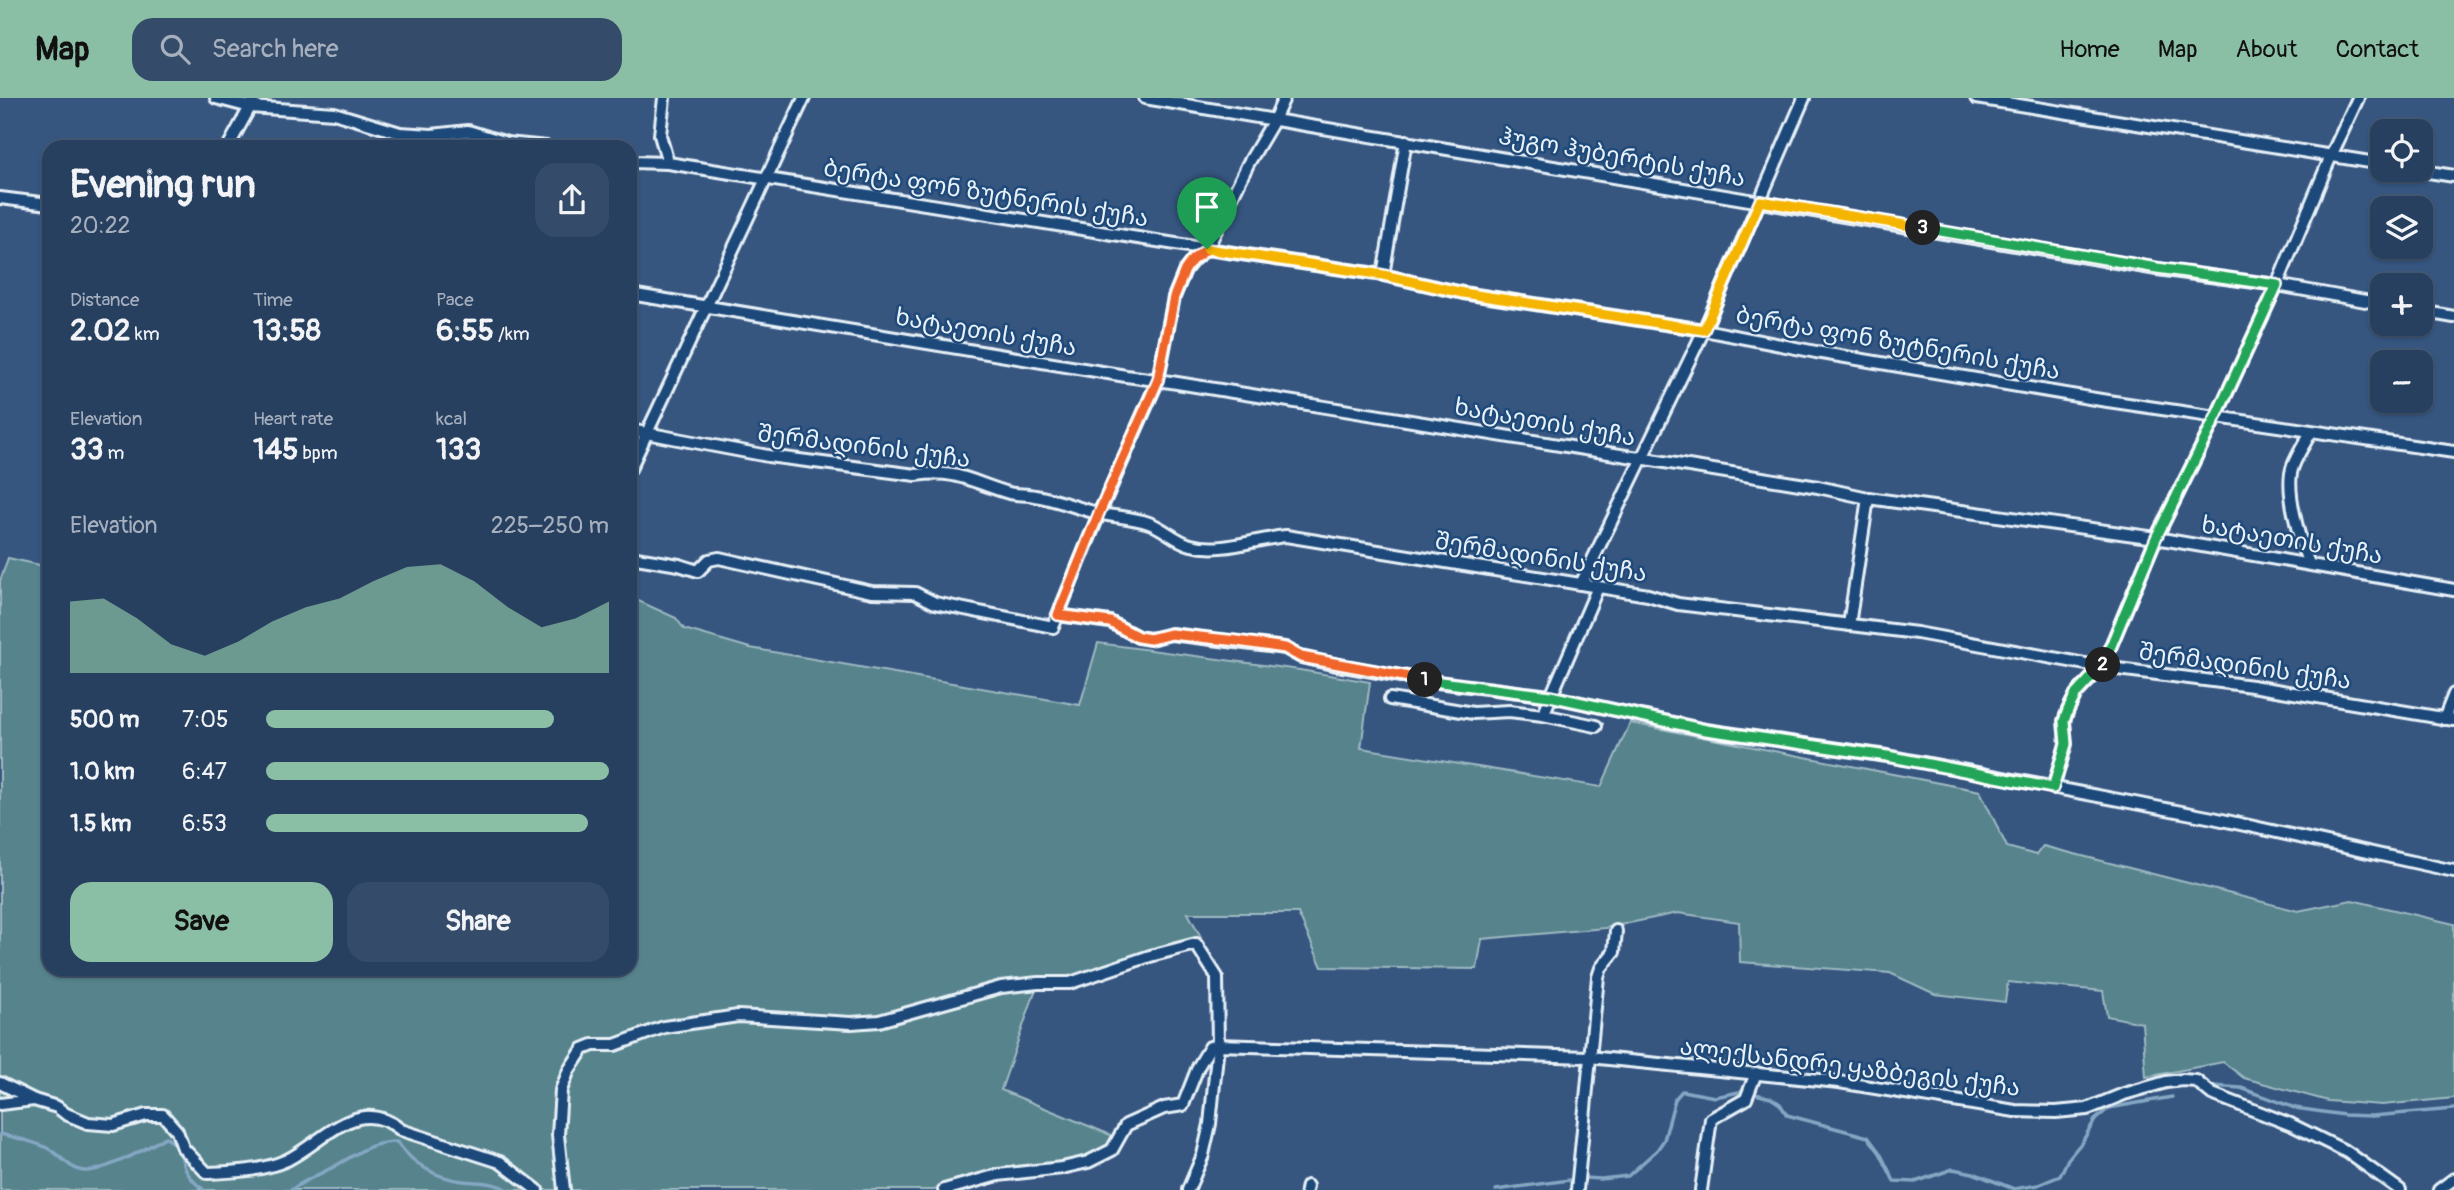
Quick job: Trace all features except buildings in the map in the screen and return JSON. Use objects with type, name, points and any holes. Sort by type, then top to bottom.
[{"type":"street","points":[[216,98],[334,113],[400,132],[432,135],[468,131],[500,140]]},
{"type":"street","points":[[664,98],[660,135],[668,163]]},
{"type":"street","points":[[637,453],[804,98]]},
{"type":"street","name":"ჰუგო ჰუბერტის ქუჩა","points":[[1146,98],[2370,302]]},
{"type":"street","points":[[637,558],[698,571],[709,559],[719,558],[872,592],[915,593],[935,603],[1053,627],[1099,513],[1158,380],[1174,297],[1185,270],[1192,260],[1207,249],[1284,98]]},
{"type":"street","points":[[1581,584],[1704,330],[1804,98]]},
{"type":"street","points":[[1976,98],[2370,162]]},
{"type":"street","points":[[2053,788],[2066,744],[2064,721],[2068,710],[2076,694],[2102,667],[2156,538],[2277,285],[2358,98]]},
{"type":"street","points":[[232,140],[252,103]]},
{"type":"street","points":[[1383,275],[1406,141]]},
{"type":"street","name":"ბერტა ფონ ზუტნერის ქუჩა","points":[[637,162],[668,163],[1383,275],[1463,293],[1704,330],[1858,359],[2311,432],[2454,452]]},
{"type":"street","points":[[2433,173],[2454,176]]},
{"type":"street","points":[[0,198],[42,203]]},
{"type":"street","name":"ხატაეთის ქუჩა","points":[[637,295],[1818,487],[1868,498],[2156,538],[2454,590]]},
{"type":"street","points":[[2433,313],[2454,317]]},
{"type":"street","name":"შერმადინის ქუჩა","points":[[637,431],[768,456],[916,475],[940,472],[971,479],[1012,494],[1036,496],[1099,513],[1133,518],[1153,524],[1191,545],[1220,547],[1286,536],[1648,594],[1678,604],[1917,633],[2102,667],[2252,686],[2449,720]]},
{"type":"street","points":[[2309,564],[2298,536],[2290,484],[2292,468],[2311,432]]},
{"type":"street","points":[[1849,625],[1868,498]]},
{"type":"street","points":[[1543,715],[1598,587]]},
{"type":"street","points":[[1058,615],[1110,622],[1138,637],[1150,639],[1171,634],[1285,648],[1301,657],[1405,677],[1550,696],[1706,730],[1887,756],[2213,818],[2454,871]]},
{"type":"street","points":[[2449,720],[2454,694]]},
{"type":"street","points":[[1390,699],[1473,713],[1508,711],[1543,715],[1596,726]]},
{"type":"street","points":[[1578,1182],[1598,977],[1601,968],[1614,952],[1616,931]]},
{"type":"street","points":[[564,1190],[558,1135],[561,1090],[569,1070],[583,1049],[593,1045],[615,1045],[664,1027],[738,1016],[851,1023],[879,1021],[1001,987],[1070,983],[1150,956],[1196,944],[1217,977],[1218,1045],[1210,1124],[1203,1155],[1188,1190]]},
{"type":"street","points":[[944,1190],[998,1175],[1062,1168],[1088,1162],[1112,1150],[1126,1125],[1164,1108],[1184,1105],[1198,1068],[1210,1047],[1218,1045]]},
{"type":"street","name":"ალექსანდრე ყაზბეგის ქუჩა","points":[[1218,1045],[1588,1058],[1839,1082],[2015,1111],[2056,1112],[2087,1109],[2124,1094],[2166,1082],[2196,1081],[2212,1094],[2267,1114],[2347,1152],[2400,1190]]},
{"type":"street","points":[[1701,1190],[1711,1119],[1746,1099],[1755,1076]]},
{"type":"street","points":[[0,1083],[88,1123],[113,1125],[146,1115],[163,1115],[177,1130],[183,1148],[207,1173],[245,1171],[285,1161],[343,1123],[365,1116],[389,1120],[401,1130],[500,1162],[537,1190]]},
{"type":"street","points":[[0,1104],[34,1100]]},
{"type":"street","points":[[2439,1190],[2454,1179]]},
{"type":"green space","points":[[8,558],[42,565],[42,976],[637,976],[637,600],[676,618],[684,629],[750,648],[1080,705],[1098,643],[1370,682],[1361,748],[1601,787],[1630,723],[1980,791],[2007,847],[2036,855],[2043,846],[2298,911],[2352,900],[2454,924],[2454,1098],[2382,1105],[2328,1101],[2244,1078],[2223,1062],[2146,1077],[2142,1023],[2107,1016],[2103,991],[2008,982],[2005,1002],[1935,994],[1890,973],[1740,962],[1739,922],[1678,913],[1605,928],[1482,939],[1477,969],[1322,967],[1298,913],[1188,913],[1201,937],[1080,976],[1039,980],[1001,1090],[1118,1138],[1075,1163],[978,1176],[934,1190],[0,1190],[0,581]]},
{"type":"waterway","points":[[2212,1086],[2241,1088],[2295,1108],[2344,1115],[2372,1116],[2454,1109]]},
{"type":"waterway","points":[[1496,1190],[1584,1178],[1628,1176],[1657,1150],[1664,1140],[1675,1099],[1682,1091],[1715,1097],[1744,1091],[1771,1098],[1780,1104],[1787,1115],[1868,1137],[1880,1153],[1894,1181],[1915,1182],[1953,1169],[1973,1173],[2014,1189],[2038,1185],[2060,1176],[2068,1159],[2095,1120],[2109,1108],[2172,1097]]},
{"type":"waterway","points":[[0,1134],[42,1146],[74,1168],[84,1171],[114,1164],[165,1137],[178,1146],[186,1171],[204,1190]]},
{"type":"waterway","points":[[291,1190],[364,1149],[397,1142],[418,1163],[434,1173],[453,1179],[491,1184],[507,1190]]},
{"type":"route","points":[[1760,201],[2157,268],[2277,285],[2156,538],[2102,667],[2076,694],[2068,710],[2064,721],[2066,744],[2053,788],[1887,756],[1706,730],[1550,696],[1429,681],[1332,664],[1301,657],[1285,648],[1171,634],[1150,639],[1138,637],[1110,622],[1058,615],[1099,513],[1158,380],[1174,297],[1185,270],[1192,260],[1207,249],[1383,275],[1463,293],[1704,330],[1760,201]]}]
